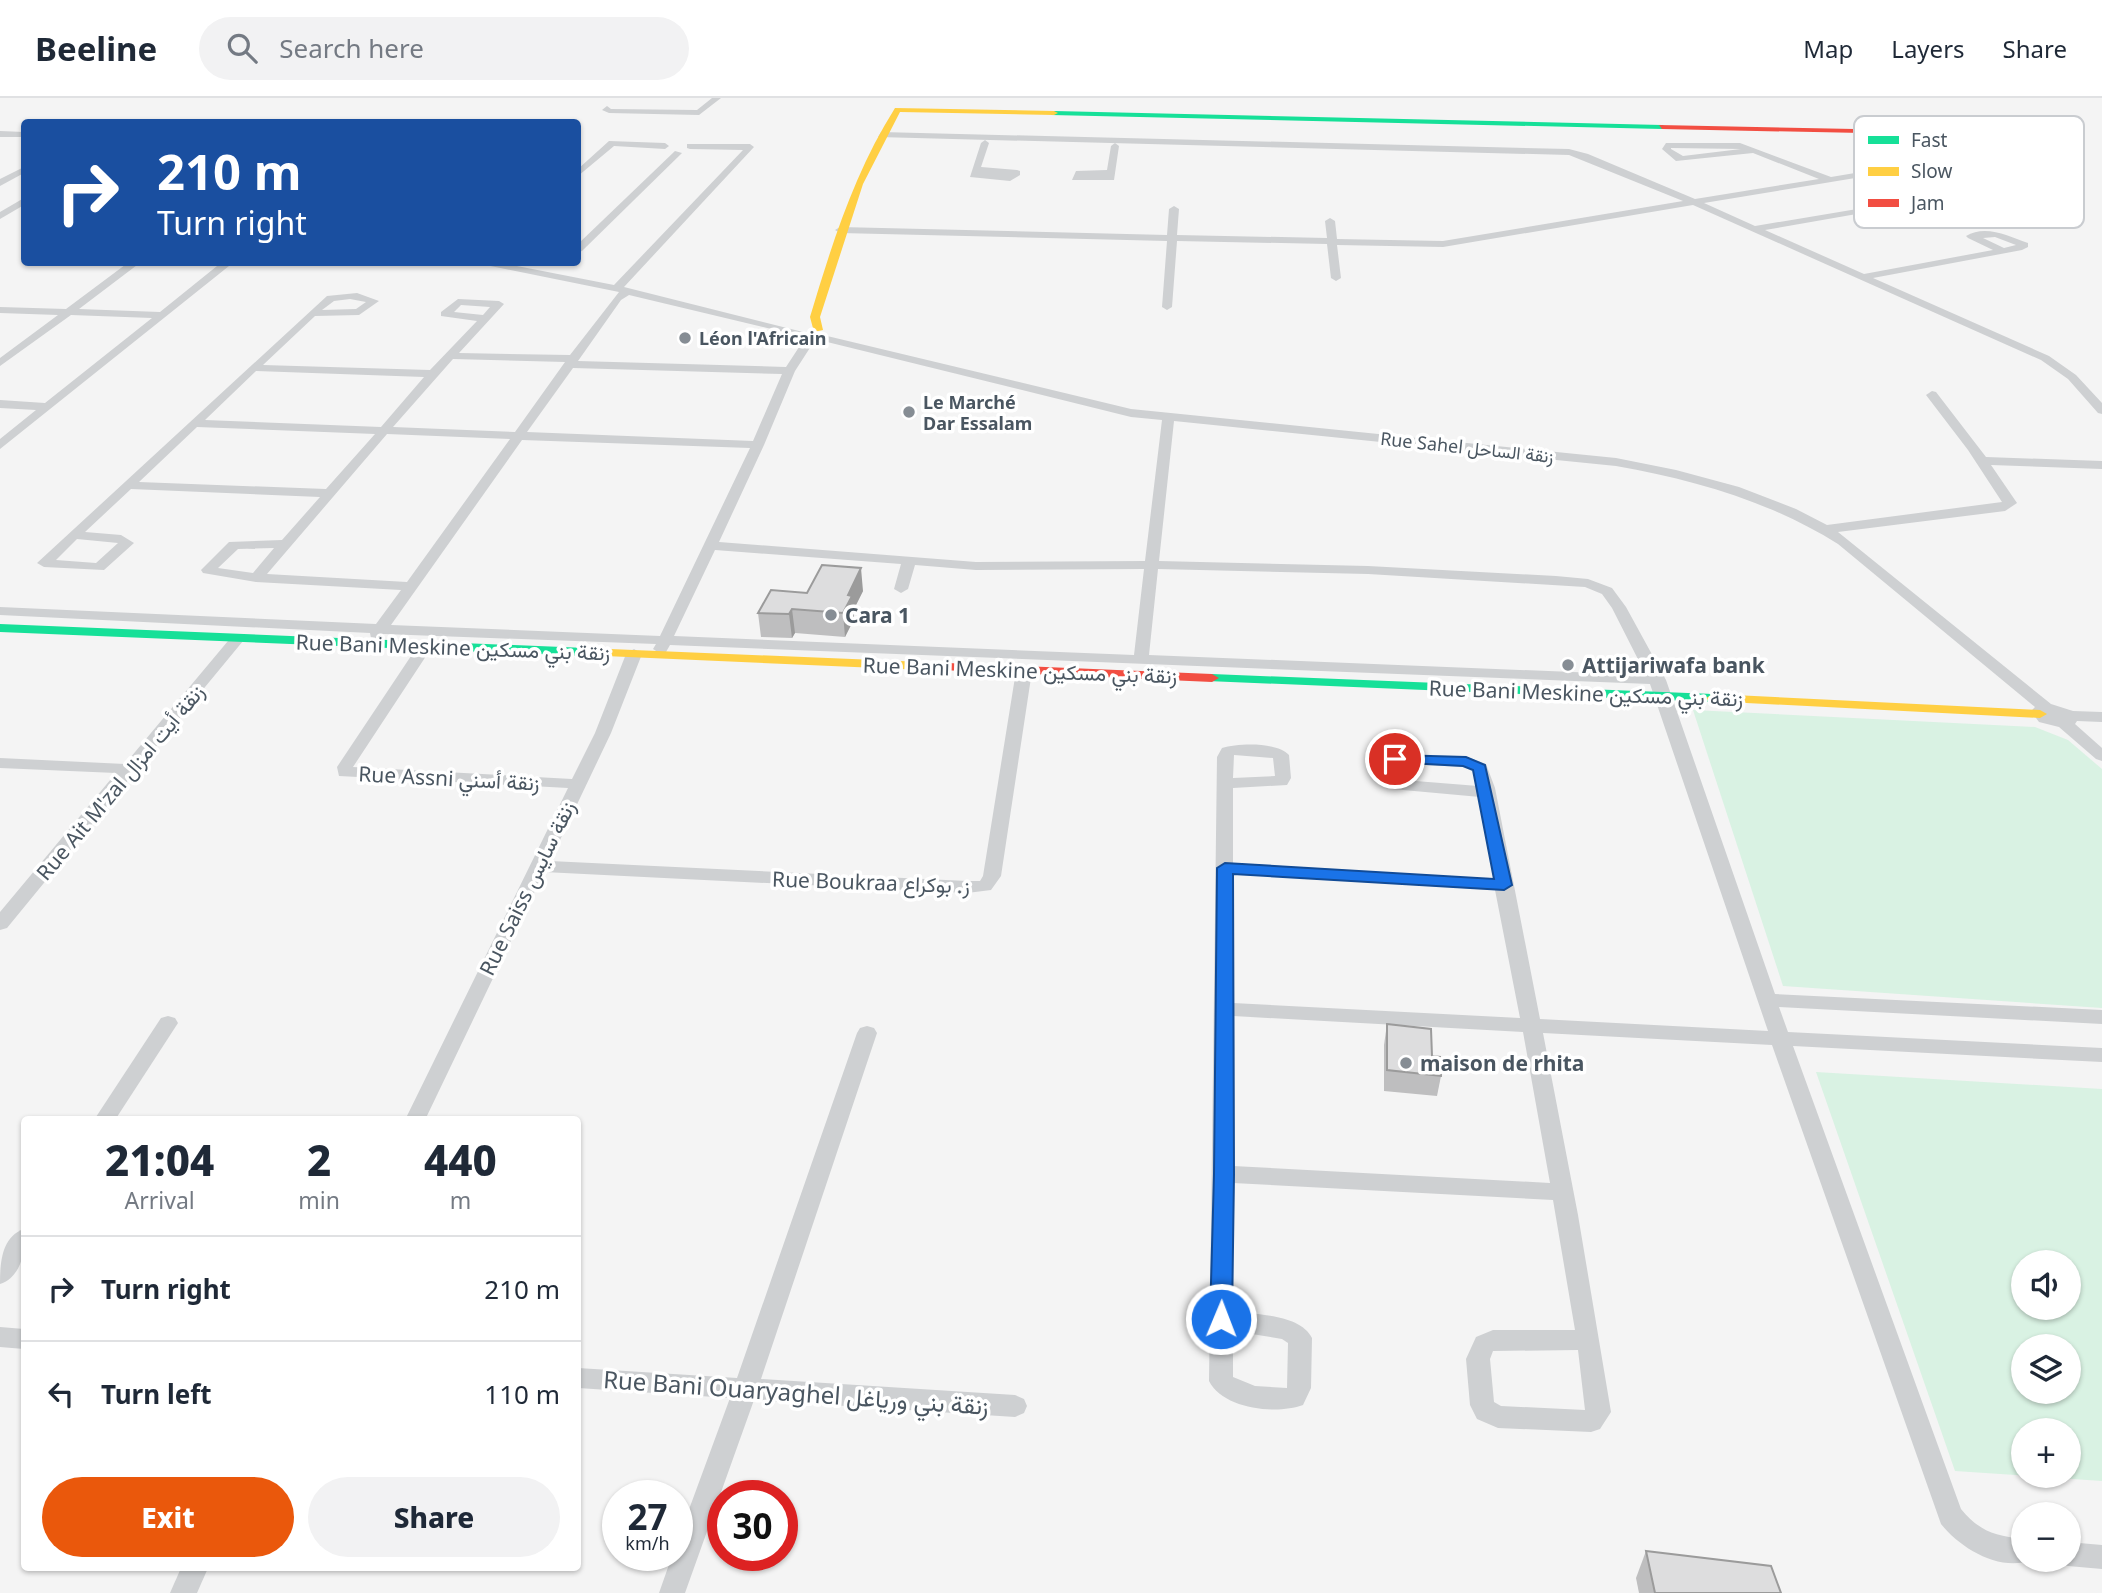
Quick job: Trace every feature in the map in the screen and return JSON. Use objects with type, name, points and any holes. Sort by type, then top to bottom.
[{"type":"street","points":[[615,98],[606,110],[697,113],[705,111],[717,98]]},
{"type":"street","points":[[658,655],[758,445],[789,371],[813,335],[815,317],[852,196],[894,112],[903,110],[1854,131]]},
{"type":"street","points":[[0,134],[21,135]]},
{"type":"street","points":[[879,138],[985,143],[1170,145]]},
{"type":"street","points":[[879,138],[1585,156],[2045,358],[2072,377],[2102,410]]},
{"type":"street","points":[[581,170],[612,143],[665,146]]},
{"type":"street","points":[[976,169],[985,143]]},
{"type":"street","points":[[1754,150],[1686,159],[1676,158],[1665,148],[1672,145],[1737,146],[1754,150],[1828,179]]},
{"type":"street","points":[[370,644],[622,289],[750,148],[690,146]]},
{"type":"street","points":[[1112,173],[1115,146]]},
{"type":"street","points":[[581,246],[678,153]]},
{"type":"street","points":[[0,183],[21,172]]},
{"type":"street","points":[[840,230],[1450,244],[1854,175]]},
{"type":"street","points":[[0,183],[12,186]]},
{"type":"street","points":[[0,216],[21,203]]},
{"type":"street","points":[[1167,307],[1174,209]]},
{"type":"street","points":[[1755,229],[1854,212]]},
{"type":"street","points":[[1330,221],[1336,278]]},
{"type":"street","points":[[1863,277],[2003,250]]},
{"type":"street","points":[[0,363],[131,266]]},
{"type":"street","points":[[0,445],[224,266]]},
{"type":"street","name":"Rue Sahel زنقة الساحل","points":[[499,266],[622,289],[1116,410],[1648,467],[1750,495],[1826,529],[1858,552],[2042,711]]},
{"type":"street","points":[[551,275],[560,266]]},
{"type":"street","points":[[0,310],[161,315]]},
{"type":"street","points":[[75,535],[121,539],[127,544],[99,567],[44,564],[128,485],[255,368],[313,313]]},
{"type":"street","points":[[256,578],[485,318]]},
{"type":"street","points":[[450,356],[789,371]]},
{"type":"street","points":[[255,368],[433,374]]},
{"type":"street","points":[[1826,529],[2007,506],[2009,499],[1933,395]]},
{"type":"street","points":[[0,404],[48,407]]},
{"type":"street","points":[[1141,660],[1154,565],[1168,417]]},
{"type":"street","points":[[194,424],[520,434],[758,445]]},
{"type":"street","points":[[1982,461],[2102,465]]},
{"type":"street","points":[[128,485],[329,493]]},
{"type":"street","points":[[286,544],[234,545],[208,570],[215,574],[256,578],[411,586]]},
{"type":"street","points":[[709,545],[988,566],[1154,565],[1368,570],[1588,583],[1598,586],[1613,598],[1661,688],[1770,1000],[1781,1039],[1950,1516],[1974,1541],[1991,1548],[2011,1550]]},
{"type":"street","points":[[901,589],[909,562]]},
{"type":"street","points":[[0,611],[1141,660],[1661,688]]},
{"type":"street","name":"Rue Bani Meskine زنقة بني مسكين","points":[[0,628],[1024,671],[1661,688],[2042,711]]},
{"type":"street","name":"Rue Ait M'zal زنقة أيت امزال","points":[[0,924],[132,769],[238,638]]},
{"type":"street","name":"Rue Assni زنقة أسني","points":[[424,647],[345,767],[345,772],[578,784]]},
{"type":"street","name":"Rue Saiss زنقة سايس","points":[[417,1116],[603,733],[634,654]]},
{"type":"street","name":"Rue Boukraa ز. بوكراع","points":[[537,866],[985,886],[992,876],[1024,671]]},
{"type":"street","points":[[2042,711],[2050,722],[2102,717]]},
{"type":"street","points":[[2067,719],[2102,756]]},
{"type":"street","points":[[0,763],[132,769]]},
{"type":"street","points":[[1221,1319],[1287,1329],[1297,1334],[1300,1338],[1300,1388],[1294,1398],[1241,1393],[1221,1381],[1221,1319],[1224,1174],[1225,783]]},
{"type":"street","points":[[1486,792],[1533,1025],[1588,1340],[1598,1412],[1594,1419],[1498,1417],[1486,1411],[1482,1405],[1478,1359],[1484,1344],[1493,1340],[1588,1340]]},
{"type":"street","points":[[1225,868],[1504,885]]},
{"type":"street","points":[[1770,1000],[2102,1017]]},
{"type":"street","points":[[1223,1009],[2102,1055]]},
{"type":"street","points":[[107,1116],[168,1023]]},
{"type":"street","points":[[671,1593],[745,1391],[867,1033]]},
{"type":"street","points":[[1224,1174],[1562,1192]]},
{"type":"street","points":[[0,1275],[21,1243]]},
{"type":"street","points":[[0,1337],[21,1339]]},
{"type":"street","name":"Rue Bani Ouaryaghel زنقة بني ورياغل","points":[[581,1378],[745,1391],[1015,1406]]},
{"type":"street","points":[[2081,1556],[2102,1557]]},
{"type":"street","points":[[183,1593],[194,1571]]},
{"type":"green space","points":[[1693,710],[2035,727],[2068,740],[2102,769],[2102,1008],[1783,986]]},
{"type":"green space","points":[[1816,1072],[2102,1089],[2102,1481],[2081,1480],[2081,1418],[2011,1418],[2011,1475],[1955,1471]]},
{"type":"building","points":[[822,565],[861,568],[843,613],[792,609],[789,614],[758,613],[771,590],[807,593]]},
{"type":"building","points":[[1387,1024],[1431,1029],[1432,1056],[1440,1057],[1441,1076],[1387,1070]]},
{"type":"building","points":[[1646,1551],[1771,1566],[1781,1593],[1655,1593]]},
{"type":"traffic: fast","points":[[1054,113],[1662,127]]},
{"type":"traffic: fast","points":[[0,628],[610,653]]},
{"type":"traffic: fast","points":[[1212,678],[1713,698]]},
{"type":"traffic: slow","points":[[818,330],[815,317],[849,210],[870,159],[898,110],[1054,113]]},
{"type":"traffic: slow","points":[[610,653],[924,666]]},
{"type":"traffic: slow","points":[[1713,698],[2040,714]]},
{"type":"traffic: jam","points":[[1662,127],[1854,131]]},
{"type":"traffic: jam","points":[[924,666],[1212,678]]},
{"type":"place","name":"Léon l'Africain","points":[[685,338]]},
{"type":"place","name":"Le Marché Dar Essalam","points":[[909,412]]},
{"type":"place","name":"Cara 1","points":[[831,615]]},
{"type":"place","name":"Attijariwafa bank","points":[[1568,665]]},
{"type":"place","name":"maison de rhita","points":[[1406,1063]]},
{"type":"route","points":[[1221,1319],[1225,868],[1504,885],[1482,770],[1477,765],[1466,762],[1395,759]]}]
